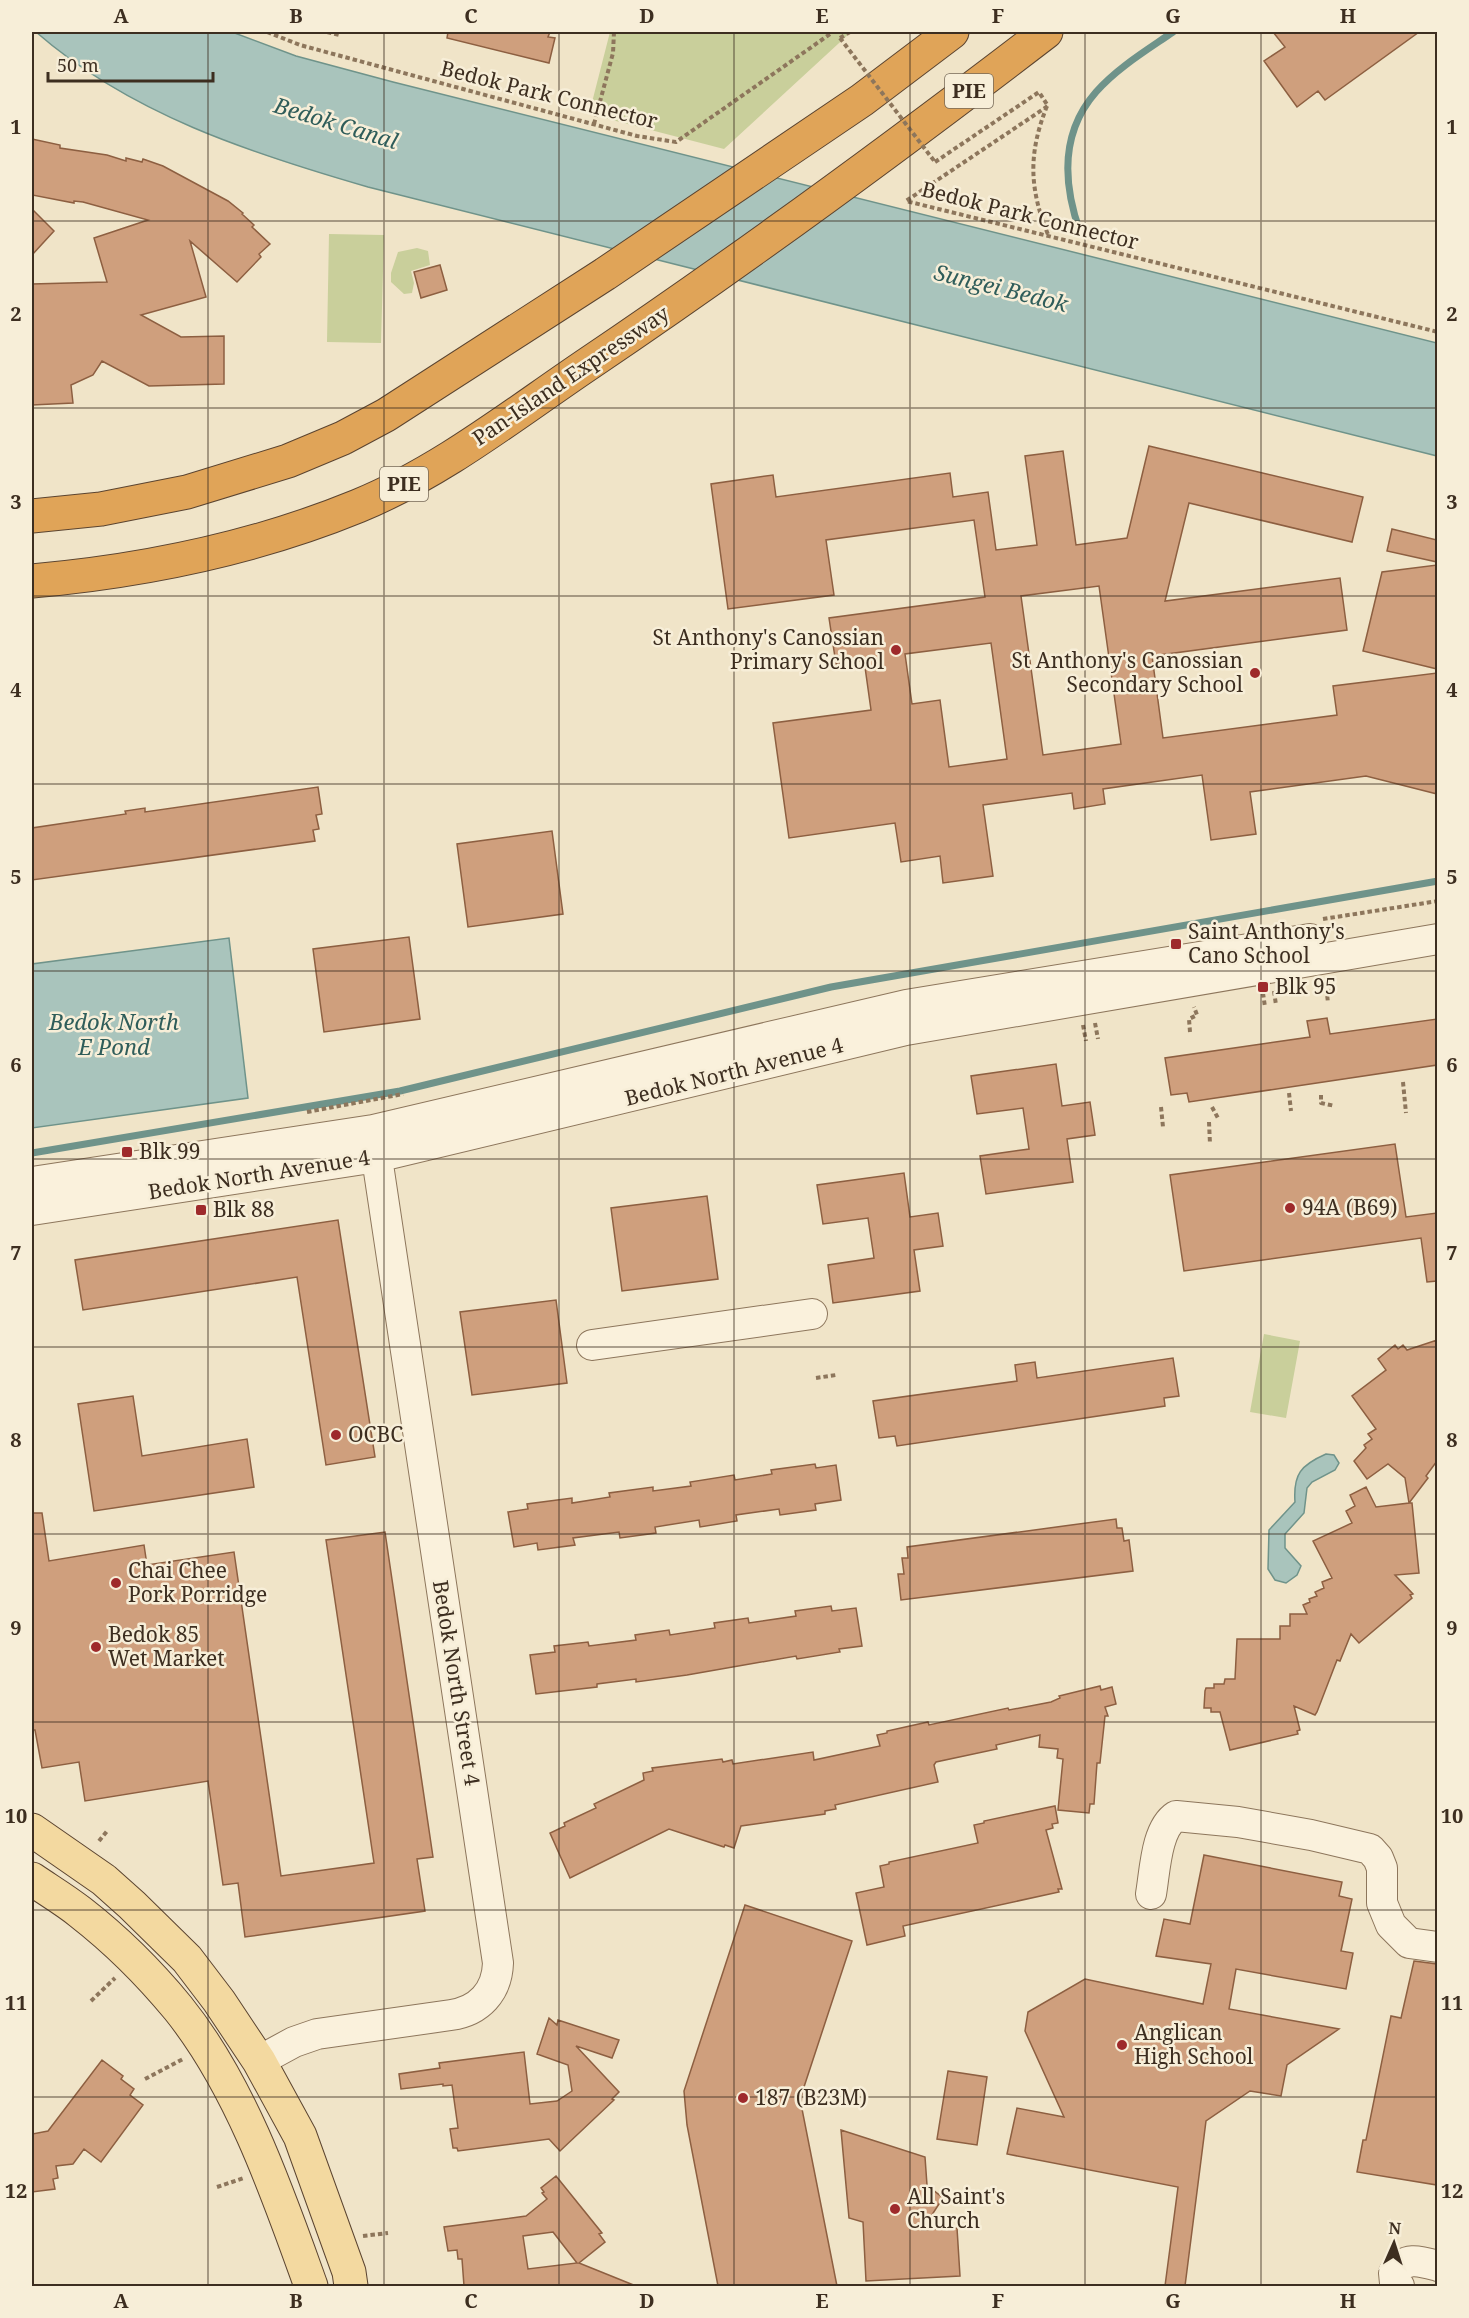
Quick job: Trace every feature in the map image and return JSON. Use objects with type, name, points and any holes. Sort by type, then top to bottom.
[{"type":"highway","name":"PIE","points":[[32,516],[101,509],[188,492],[288,461],[332,443],[386,415],[605,274],[862,100],[952,32]]},
{"type":"highway","name":"Pan-Island Expressway","points":[[32,581],[93,575],[163,564],[239,547],[304,527],[361,505],[406,483],[458,453],[676,305],[892,150],[1046,32]]},
{"type":"main road","points":[[32,1830],[104,1880],[179,1951],[219,2001],[254,2053],[300,2136],[349,2272],[351,2286]]},
{"type":"main road","points":[[32,1879],[80,1912],[125,1951],[178,2008],[204,2045],[238,2106],[262,2157],[312,2286]]},
{"type":"street","name":"Bedok North Avenue 4","points":[[32,1182],[366,1145],[906,1005],[1437,919]]},
{"type":"street","name":"Bedok North Avenue 4","points":[[32,1210],[366,1145],[906,1030],[1437,939]]},
{"type":"street","name":"Bedok North Street 4","points":[[254,2053],[284,2027],[313,2017],[456,1996],[470,1987],[477,1978],[480,1967],[366,1145]]},
{"type":"street","points":[[592,1345],[812,1314]]},
{"type":"street","points":[[1151,1893],[1162,1832],[1169,1820],[1176,1816],[1238,1822],[1311,1835],[1362,1846],[1374,1853],[1382,1868],[1383,1904],[1390,1925],[1409,1943],[1437,1947]]},
{"type":"street","points":[[1399,2286],[1395,2283],[1394,2273],[1407,2261],[1420,2261],[1437,2266]]},
{"type":"path","name":"Bedok Park Connector","points":[[267,32],[276,33],[300,45],[637,136],[676,142],[833,32]]},
{"type":"path","points":[[327,32],[339,35],[341,32]]},
{"type":"path","points":[[594,124],[613,53],[615,32]]},
{"type":"path","name":"Bedok Park Connector","points":[[850,32],[840,39],[935,162],[1039,92],[1048,106],[906,201],[1437,332]]},
{"type":"path","points":[[1048,106],[1036,136],[1032,169],[1037,204],[1049,237]]},
{"type":"path","points":[[1323,980],[1329,985],[1328,1003]]},
{"type":"path","points":[[1275,998],[1276,1005]]},
{"type":"path","points":[[1264,1000],[1265,1007]]},
{"type":"path","points":[[1185,1005],[1196,1008],[1197,1015],[1189,1019],[1190,1032]]},
{"type":"path","points":[[1095,1022],[1098,1040]]},
{"type":"path","points":[[1083,1024],[1086,1041]]},
{"type":"path","points":[[1403,1082],[1406,1113]]},
{"type":"path","points":[[1289,1093],[1291,1111]]},
{"type":"path","points":[[1321,1095],[1321,1103],[1335,1106]]},
{"type":"path","points":[[1161,1107],[1163,1127]]},
{"type":"path","points":[[1212,1107],[1218,1120]]},
{"type":"path","points":[[1209,1122],[1210,1144]]},
{"type":"path","points":[[816,1378],[836,1375]]},
{"type":"path","points":[[99,1841],[107,1831]]},
{"type":"path","points":[[92,2001],[116,1977]]},
{"type":"path","points":[[145,2079],[184,2058]]},
{"type":"path","points":[[217,2187],[254,2175]]},
{"type":"path","points":[[356,2237],[388,2233]]},
{"type":"green space","points":[[610,32],[851,32],[724,149],[589,114]]},
{"type":"green space","points":[[329,234],[384,235],[381,343],[327,342]]},
{"type":"green space","points":[[417,248],[428,251],[430,265],[411,271],[414,283],[412,293],[404,294],[391,282],[391,273],[398,252]]},
{"type":"green space","points":[[1264,1334],[1300,1341],[1286,1418],[1250,1412]]},
{"type":"water","points":[[36,32],[232,32],[296,56],[393,82],[1437,343],[1437,456],[324,174],[236,145],[151,108],[72,61]]},
{"type":"water","name":"Bedok North E Pond","points":[[229,938],[248,1098],[32,1128],[32,964]]},
{"type":"water","points":[[1326,1454],[1334,1455],[1339,1463],[1335,1470],[1312,1482],[1307,1488],[1304,1513],[1285,1534],[1285,1548],[1301,1566],[1297,1575],[1286,1583],[1275,1580],[1268,1569],[1269,1530],[1295,1502],[1295,1484],[1300,1472],[1310,1462]]},
{"type":"building","points":[[448,32],[550,32],[548,37],[555,38],[549,63],[447,38]]},
{"type":"building","points":[[1273,32],[1419,32],[1325,100],[1318,91],[1297,107],[1264,61],[1285,47]]},
{"type":"building","points":[[32,139],[60,145],[60,148],[107,155],[126,161],[126,158],[142,162],[143,159],[163,166],[228,201],[243,213],[254,225],[252,227],[270,244],[237,282],[190,241],[206,297],[141,315],[181,337],[224,336],[224,384],[149,386],[102,361],[93,375],[71,385],[73,403],[32,405],[32,284],[107,282],[94,238],[148,220],[83,202],[74,201],[74,203],[32,195]]},
{"type":"building","points":[[32,209],[54,231],[32,255]]},
{"type":"building","points":[[440,265],[447,290],[421,298],[414,272]]},
{"type":"building","points":[[1149,446],[1363,497],[1352,542],[1189,503],[1165,601],[1340,578],[1347,630],[1152,656],[1163,738],[1337,715],[1333,686],[1437,673],[1437,794],[1366,776],[1250,792],[1256,834],[1211,840],[1202,775],[1103,789],[1105,804],[1074,809],[1072,793],[983,805],[993,876],[943,883],[940,856],[901,862],[895,823],[789,838],[773,723],[871,710],[864,660],[836,664],[829,618],[985,597],[974,520],[826,540],[834,595],[728,609],[711,484],[773,475],[776,497],[950,473],[953,497],[988,492],[996,550],[1037,545],[1025,456],[1063,451],[1076,545],[1127,538]],"holes":[[[1099,586],[1121,744],[1043,755],[1021,596]],[[991,643],[1007,759],[949,767],[940,700],[912,704],[905,654]]]},
{"type":"building","points":[[1392,529],[1437,540],[1437,562],[1387,551]]},
{"type":"building","points":[[1437,565],[1437,669],[1363,651],[1382,572]]},
{"type":"building","points":[[318,787],[322,814],[316,815],[319,829],[313,830],[315,841],[32,880],[32,828],[126,814],[125,811],[145,808],[145,812]]},
{"type":"building","points":[[552,831],[563,914],[468,927],[457,844]]},
{"type":"building","points":[[409,937],[420,1019],[324,1032],[313,949]]},
{"type":"building","points":[[1327,1018],[1330,1034],[1437,1019],[1437,1065],[1189,1102],[1187,1093],[1171,1095],[1165,1058],[1310,1037],[1307,1021]]},
{"type":"building","points":[[1056,1064],[1062,1106],[1090,1102],[1095,1135],[1067,1139],[1073,1182],[986,1194],[980,1156],[1029,1149],[1023,1108],[977,1114],[971,1076]]},
{"type":"building","name":"94A (B69)","points":[[1395,1144],[1406,1217],[1437,1213],[1437,1281],[1427,1282],[1421,1238],[1184,1271],[1170,1175]]},
{"type":"building","points":[[904,1173],[910,1217],[938,1213],[943,1246],[914,1250],[920,1291],[833,1303],[828,1265],[874,1258],[868,1218],[823,1224],[817,1185]]},
{"type":"building","points":[[707,1196],[718,1279],[622,1291],[611,1208]]},
{"type":"building","points":[[338,1220],[375,1457],[326,1465],[297,1277],[83,1310],[75,1260]]},
{"type":"building","points":[[556,1300],[567,1383],[472,1395],[460,1312]]},
{"type":"building","points":[[1437,1340],[1437,1461],[1426,1476],[1428,1478],[1409,1503],[1405,1478],[1388,1464],[1367,1479],[1354,1461],[1366,1448],[1364,1445],[1372,1439],[1368,1434],[1376,1429],[1352,1396],[1386,1370],[1378,1359],[1395,1345],[1398,1349],[1403,1345],[1407,1350]]},
{"type":"building","points":[[1173,1358],[1179,1396],[1164,1398],[1165,1406],[897,1446],[895,1436],[879,1438],[873,1401],[1017,1381],[1015,1365],[1035,1362],[1037,1378]]},
{"type":"building","points":[[133,1396],[142,1456],[247,1439],[254,1487],[94,1511],[78,1404]]},
{"type":"building","points":[[815,1464],[816,1468],[836,1465],[841,1500],[815,1504],[816,1510],[780,1515],[779,1509],[736,1515],[737,1521],[700,1527],[699,1520],[655,1527],[656,1533],[620,1538],[619,1532],[573,1538],[575,1545],[538,1550],[537,1543],[514,1547],[508,1512],[528,1509],[527,1504],[572,1498],[572,1503],[610,1497],[609,1493],[653,1487],[653,1491],[691,1486],[690,1482],[734,1475],[735,1480],[772,1474],[771,1470]]},
{"type":"building","points":[[1366,1487],[1376,1507],[1412,1503],[1419,1573],[1395,1575],[1413,1594],[1410,1595],[1412,1598],[1359,1643],[1351,1634],[1340,1661],[1337,1660],[1315,1715],[1294,1706],[1300,1730],[1297,1731],[1298,1734],[1230,1750],[1220,1712],[1211,1712],[1211,1708],[1204,1708],[1205,1691],[1206,1688],[1214,1688],[1214,1684],[1224,1684],[1225,1679],[1235,1679],[1237,1639],[1280,1639],[1280,1626],[1290,1626],[1290,1614],[1307,1614],[1303,1605],[1310,1602],[1309,1599],[1317,1596],[1315,1592],[1324,1588],[1322,1582],[1332,1578],[1313,1541],[1352,1523],[1346,1511],[1355,1506],[1350,1495]]},
{"type":"building","points":[[32,1513],[42,1513],[49,1561],[144,1545],[147,1565],[234,1552],[281,1876],[374,1863],[326,1540],[385,1532],[433,1857],[417,1859],[425,1911],[245,1937],[238,1883],[223,1885],[208,1781],[85,1801],[79,1762],[42,1768],[35,1730],[32,1730]]},
{"type":"building","points":[[1116,1519],[1117,1528],[1122,1528],[1124,1541],[1129,1540],[1133,1571],[901,1600],[898,1574],[904,1574],[902,1558],[908,1558],[907,1547]]},
{"type":"building","points":[[831,1606],[832,1611],[856,1608],[862,1646],[797,1659],[796,1656],[687,1675],[636,1682],[636,1679],[597,1684],[597,1687],[536,1694],[530,1655],[555,1652],[554,1646],[588,1642],[589,1646],[636,1640],[635,1635],[669,1630],[670,1635],[715,1628],[714,1623],[748,1618],[749,1623],[796,1616],[795,1611]]},
{"type":"building","points":[[1100,1686],[1101,1690],[1112,1687],[1116,1704],[1105,1707],[1108,1716],[1105,1716],[1100,1763],[1097,1763],[1094,1804],[1090,1804],[1089,1813],[1058,1810],[1063,1759],[1057,1758],[1058,1749],[1039,1747],[1040,1735],[996,1745],[997,1749],[936,1762],[934,1765],[938,1782],[835,1805],[836,1809],[825,1811],[825,1814],[741,1826],[734,1848],[725,1845],[724,1847],[669,1829],[570,1878],[550,1833],[565,1826],[564,1823],[596,1808],[594,1804],[644,1780],[643,1773],[653,1771],[652,1768],[722,1759],[723,1762],[732,1760],[733,1764],[813,1752],[814,1760],[880,1746],[877,1735],[887,1733],[887,1731],[1051,1702],[1060,1698],[1059,1696]]},
{"type":"building","points":[[1055,1806],[1058,1823],[1052,1824],[1053,1828],[1046,1830],[1062,1889],[1058,1889],[1059,1892],[903,1926],[905,1936],[867,1945],[856,1893],[884,1887],[880,1866],[889,1864],[889,1862],[978,1843],[974,1825]]},
{"type":"building","points":[[1204,1855],[1342,1882],[1339,1896],[1352,1899],[1341,1951],[1353,1953],[1346,1989],[1236,1969],[1229,2009],[1339,2029],[1287,2065],[1281,2096],[1250,2091],[1206,2121],[1185,2286],[1165,2286],[1178,2187],[1007,2154],[1017,2108],[1064,2117],[1025,2031],[1028,2012],[1085,1979],[1203,2004],[1211,1964],[1156,1956],[1164,1919],[1190,1924]]},
{"type":"building","name":"187 (B23M)","points":[[745,1905],[852,1941],[802,2093],[801,2104],[837,2286],[718,2286],[687,2125],[684,2091]]},
{"type":"building","points":[[1414,1961],[1437,1964],[1437,2185],[1357,2172],[1363,2140],[1366,2140],[1391,2016],[1401,2018]]},
{"type":"building","points":[[549,2018],[557,2025],[558,2020],[619,2040],[612,2058],[576,2046],[619,2092],[612,2099],[614,2100],[560,2151],[549,2139],[458,2151],[457,2148],[453,2148],[450,2129],[458,2128],[452,2085],[401,2089],[399,2074],[440,2068],[439,2063],[524,2052],[530,2104],[557,2101],[572,2091],[568,2065],[537,2054]]},
{"type":"building","points":[[102,2060],[123,2076],[121,2079],[134,2089],[130,2095],[143,2105],[101,2162],[84,2149],[73,2164],[56,2166],[58,2178],[53,2179],[55,2189],[32,2192],[32,2134],[48,2131]]},
{"type":"building","points":[[948,2071],[987,2077],[977,2145],[937,2139]]},
{"type":"building","points":[[841,2130],[925,2157],[927,2185],[943,2198],[922,2230],[957,2228],[960,2276],[866,2281],[863,2222],[849,2218]]},
{"type":"building","points":[[556,2176],[602,2233],[599,2234],[605,2242],[579,2263],[636,2286],[464,2286],[462,2259],[458,2259],[457,2250],[448,2251],[444,2227],[526,2216],[547,2199],[541,2188]],"holes":[[[553,2232],[577,2263],[528,2269],[523,2236]]]},
{"type":"waterway","points":[[1080,232],[1070,196],[1068,177],[1068,159],[1076,124],[1084,108],[1104,83],[1173,32]]},
{"type":"waterway","points":[[32,1153],[400,1091],[831,987],[1438,881]]},
{"type":"place","name":"St Anthony's Canossian Primary School","points":[[896,650]]},
{"type":"place","name":"St Anthony's Canossian Secondary School","points":[[1255,673]]},
{"type":"place","name":"Saint Anthony's Cano School","points":[[1176,944]]},
{"type":"place","name":"Blk 95","points":[[1263,987]]},
{"type":"place","name":"Blk 99","points":[[127,1152]]},
{"type":"place","name":"94A (B69)","points":[[1290,1208]]},
{"type":"place","name":"Blk 88","points":[[201,1210]]},
{"type":"place","name":"OCBC","points":[[336,1435]]},
{"type":"place","name":"Chai Chee Pork Porridge","points":[[116,1583]]},
{"type":"place","name":"Bedok 85 Wet Market","points":[[96,1647]]},
{"type":"place","name":"Anglican High School","points":[[1122,2045]]},
{"type":"place","name":"187 (B23M)","points":[[743,2098]]},
{"type":"place","name":"All Saint's Church","points":[[895,2209]]},
{"type":"water label","name":"Bedok Canal","points":[[336,123]]},
{"type":"water label","name":"Sungei Bedok","points":[[1001,288]]}]
